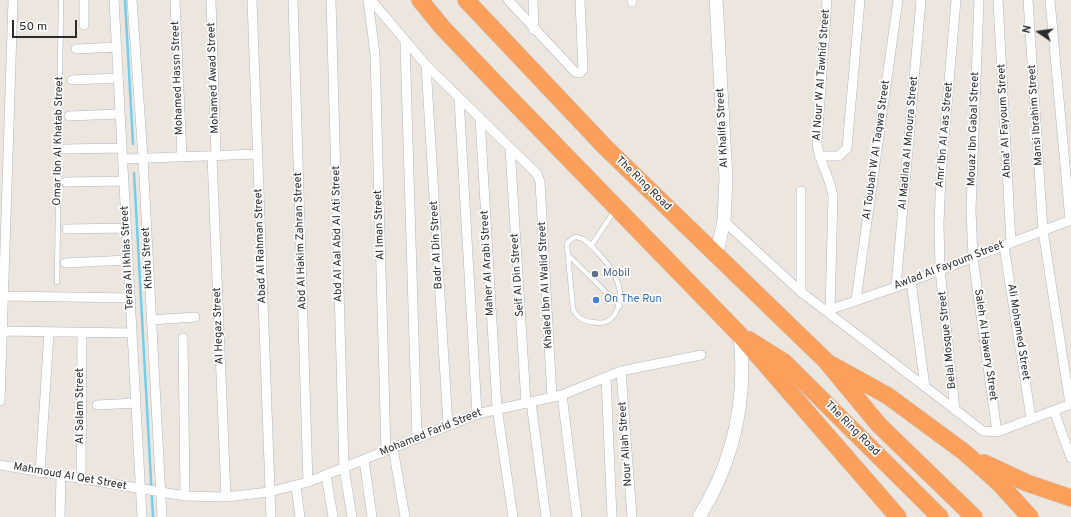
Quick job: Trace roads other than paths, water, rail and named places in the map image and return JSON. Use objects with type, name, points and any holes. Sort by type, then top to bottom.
[{"type":"highway","name":"The Ring Road","points":[[420,0],[457,43],[616,209],[740,335],[898,517]]},
{"type":"highway","name":"The Ring Road","points":[[466,0],[606,148],[826,361],[879,425],[974,517]]},
{"type":"highway","name":"The Ring Road","points":[[740,335],[756,343],[784,362],[940,517]]},
{"type":"highway","name":"The Ring Road","points":[[826,361],[888,396],[964,452],[998,483],[1030,517]]},
{"type":"highway","points":[[964,452],[1027,482],[1071,498]]},
{"type":"main road","name":"Al Khalifa Street","points":[[716,0],[726,178],[724,221],[716,256]]},
{"type":"main road","points":[[699,517],[719,482],[737,428],[742,391],[740,335]]},
{"type":"street","points":[[0,401],[13,0]]},
{"type":"street","points":[[84,0],[84,25]]},
{"type":"street","name":"Teraa Al Ikhlas Street","points":[[114,0],[142,517]]},
{"type":"street","name":"Khufu Street","points":[[132,0],[143,158],[162,517]]},
{"type":"street","name":"Mohamed Hassn Street","points":[[175,0],[182,157]]},
{"type":"street","name":"Mohamed Awad Street","points":[[212,0],[214,155]]},
{"type":"street","name":"Abad Al Rahman Street","points":[[252,0],[271,517]]},
{"type":"street","name":"Abd Al Hakim Zahran Street","points":[[293,0],[308,482]]},
{"type":"street","name":"Abd Al Aal Abd Al Ati Street","points":[[332,0],[344,468],[352,517]]},
{"type":"street","name":"Al Iman Street","points":[[368,0],[375,54],[390,449],[405,517]]},
{"type":"street","points":[[371,0],[426,65],[510,148]]},
{"type":"street","points":[[533,0],[534,30]]},
{"type":"street","points":[[509,1],[534,30],[577,73],[580,73],[584,69],[580,0]]},
{"type":"street","name":"Al Nour W Al Tawhid Street","points":[[827,0],[817,144],[819,156],[832,185],[833,197],[828,310]]},
{"type":"street","points":[[819,156],[839,156],[847,148],[860,0]]},
{"type":"street","name":"Al Toubah W Al Taqwa Street","points":[[856,300],[898,0]]},
{"type":"street","name":"Al Madina Al Mnoura Street","points":[[896,287],[921,0]]},
{"type":"street","name":"Amr Ibn Al Aas Street","points":[[940,270],[939,223],[941,174],[956,0]]},
{"type":"street","name":"Mouaz Ibn Gabal Street","points":[[973,258],[971,210],[979,0]]},
{"type":"street","name":"Abna' Al Fayoum Street","points":[[998,0],[1008,244]]},
{"type":"street","name":"Mansi Ibrahim Street","points":[[1028,0],[1043,231],[1071,404]]},
{"type":"street","points":[[1050,0],[1070,220]]},
{"type":"street","points":[[405,42],[418,438]]},
{"type":"street","points":[[76,49],[116,47]]},
{"type":"street","name":"Badr Al Din Street","points":[[426,65],[448,426]]},
{"type":"street","points":[[72,80],[118,78]]},
{"type":"street","points":[[460,98],[476,414]]},
{"type":"street","points":[[68,116],[120,114]]},
{"type":"street","name":"Maher Al Arabi Street","points":[[480,118],[497,408],[513,517]]},
{"type":"street","points":[[64,149],[122,148]]},
{"type":"street","name":"Khaled Ibn Al Walid Street","points":[[510,148],[537,174],[540,184],[552,397]]},
{"type":"street","name":"Seif Al Din Street","points":[[510,148],[528,402],[546,517]]},
{"type":"street","points":[[123,159],[258,154]]},
{"type":"street","name":"Al Hegaz Street","points":[[214,155],[226,497]]},
{"type":"street","points":[[66,182],[124,181]]},
{"type":"street","points":[[801,191],[801,292]]},
{"type":"street","name":"Awlad Al Fayoum Street","points":[[828,310],[896,287],[1070,220]]},
{"type":"street","points":[[724,221],[801,292],[828,310],[983,431],[997,432],[1071,404]]},
{"type":"street","points":[[67,229],[127,228]]},
{"type":"street","name":"Ali Mohamed Street","points":[[1008,244],[1031,418]]},
{"type":"street","name":"Saleh Al Hawary Street","points":[[973,258],[997,432]]},
{"type":"street","points":[[66,263],[128,260]]},
{"type":"street","name":"Belal Mosque Street","points":[[940,270],[955,410]]},
{"type":"street","points":[[911,281],[925,387]]},
{"type":"street","points":[[4,296],[131,298]]},
{"type":"street","points":[[151,320],[195,318]]},
{"type":"street","points":[[2,331],[132,334]]},
{"type":"street","points":[[40,473],[49,332]]},
{"type":"street","name":"Al Salam Street","points":[[81,480],[82,332]]},
{"type":"street","points":[[183,338],[185,496]]},
{"type":"street","name":"Mohamed Farid Street","points":[[160,492],[185,496],[226,497],[269,492],[296,486],[476,414],[497,408],[562,395],[621,371],[701,355]]},
{"type":"street","name":"Nour Allah Street","points":[[621,371],[632,517]]},
{"type":"street","points":[[606,377],[612,517]]},
{"type":"street","points":[[562,395],[577,517]]},
{"type":"street","points":[[97,405],[136,403]]},
{"type":"street","points":[[1054,411],[1071,458]]},
{"type":"street","points":[[364,460],[372,517]]},
{"type":"street","name":"Mahmoud Al Qet Street","points":[[0,465],[81,480],[160,492]]},
{"type":"street","points":[[326,475],[332,517]]},
{"type":"street","points":[[60,517],[61,476]]},
{"type":"street","points":[[296,486],[300,517]]},
{"type":"lane","name":"Omar Ibn Al Khatab Street","points":[[56,282],[61,0]]},
{"type":"lane","points":[[591,246],[616,209]]},
{"type":"lane","points":[[575,237],[582,238],[591,246],[614,273],[621,297],[620,306],[612,318],[604,323],[588,322],[577,316],[572,304],[568,255],[568,242],[575,237]]},
{"type":"lane","points":[[568,255],[620,306]]},
{"type":"waterway","points":[[125,0],[133,144]]},
{"type":"waterway","points":[[134,173],[153,517]]},
{"type":"place","name":"Mobil","points":[[595,274]]},
{"type":"place","name":"On The Run","points":[[596,300]]}]
